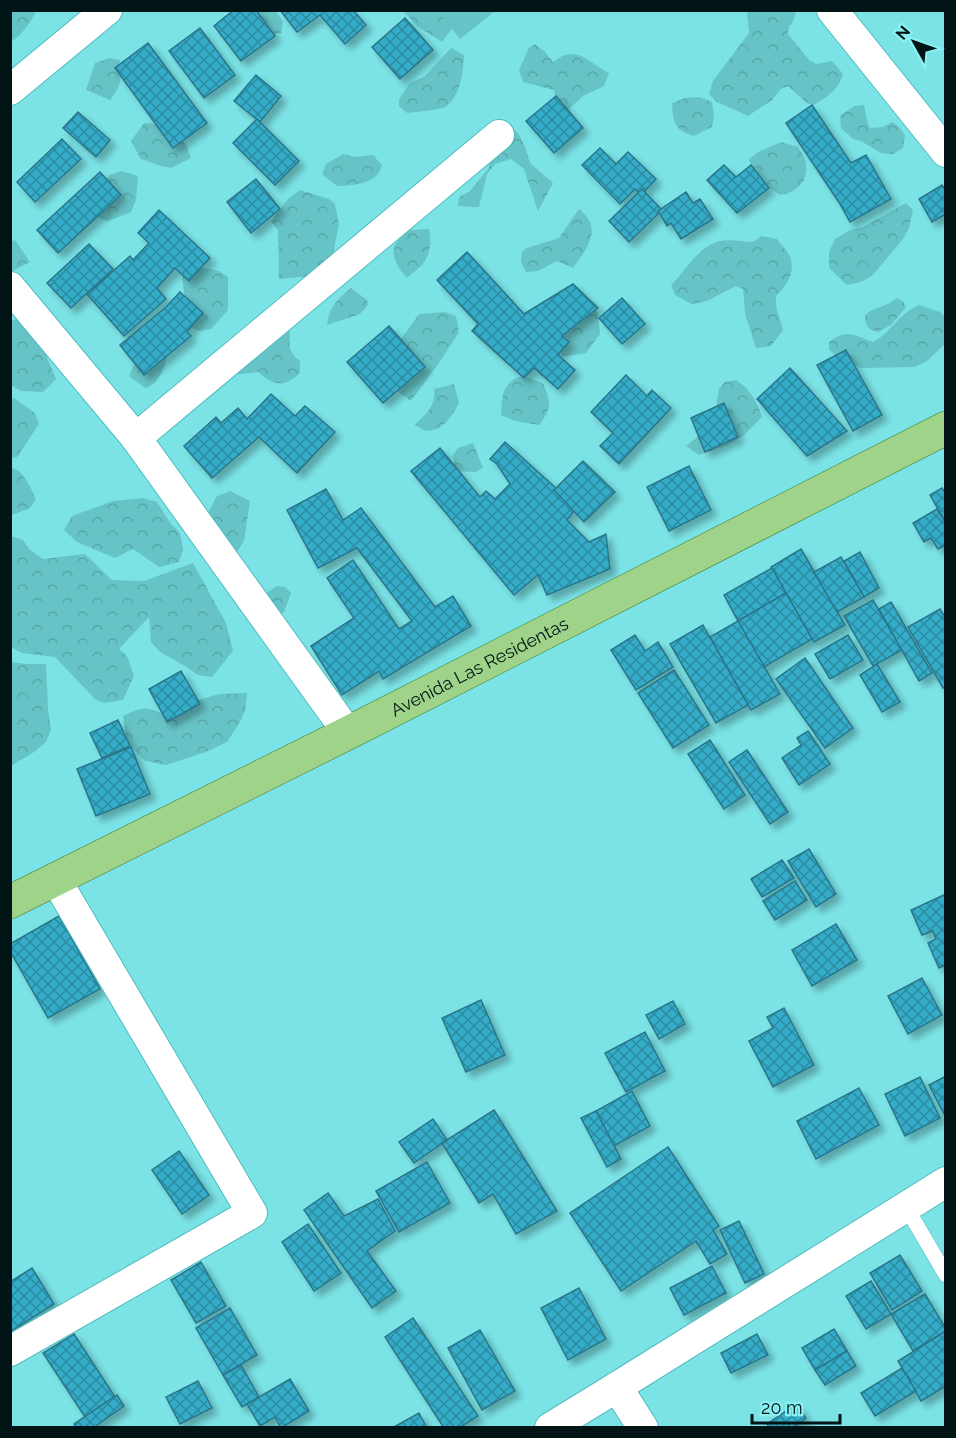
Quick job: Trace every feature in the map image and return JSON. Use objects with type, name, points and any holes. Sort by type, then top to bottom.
[{"type":"main road","name":"Avenida Las Residentas","points":[[10,902],[348,733],[945,428]]},
{"type":"street","points":[[10,90],[107,10]]},
{"type":"street","points":[[832,10],[945,152]]},
{"type":"street","points":[[136,438],[499,135]]},
{"type":"street","points":[[10,287],[136,438],[348,733]]},
{"type":"street","points":[[10,1351],[252,1213],[56,880]]},
{"type":"street","points":[[550,1428],[945,1182]]},
{"type":"street","points":[[617,1387],[643,1428]]},
{"type":"lane","points":[[906,1207],[945,1275]]},
{"type":"green space","points":[[11,10],[36,11],[26,28],[11,42]]},
{"type":"green space","points":[[251,11],[276,11],[283,22],[281,33],[263,37]]},
{"type":"green space","points":[[403,11],[448,11],[455,24],[442,42],[417,26]]},
{"type":"green space","points":[[437,11],[495,11],[460,39]]},
{"type":"green space","points":[[748,11],[796,11],[788,34],[810,61],[816,64],[832,61],[843,74],[835,89],[813,105],[807,103],[788,86],[748,116],[717,102],[709,94],[713,81],[749,33]]},
{"type":"green space","points":[[535,44],[553,62],[571,54],[588,60],[609,73],[604,86],[583,96],[567,111],[556,102],[554,90],[523,82],[519,70],[529,48]]},
{"type":"green space","points":[[451,48],[464,55],[460,84],[455,97],[442,108],[407,113],[399,106],[399,99],[410,83],[424,77]]},
{"type":"green space","points":[[109,58],[120,60],[121,72],[119,85],[110,100],[86,90],[95,63]]},
{"type":"green space","points":[[699,97],[712,102],[714,116],[712,127],[694,136],[682,131],[676,125],[672,103],[685,98]]},
{"type":"green space","points":[[864,105],[870,128],[883,127],[892,122],[899,127],[905,135],[903,148],[893,154],[881,153],[853,139],[841,128],[840,116],[854,106]]},
{"type":"green space","points":[[144,123],[161,124],[186,144],[191,158],[171,168],[141,159],[131,141]]},
{"type":"green space","points":[[500,127],[512,128],[518,133],[530,163],[553,183],[538,211],[524,169],[511,159],[495,164],[487,174],[479,207],[458,206],[459,197],[470,191],[489,168],[489,160]]},
{"type":"green space","points":[[781,142],[798,147],[804,158],[806,173],[797,188],[780,195],[755,178],[749,159],[760,151]]},
{"type":"green space","points":[[343,154],[355,157],[373,155],[382,165],[378,174],[373,178],[353,185],[337,186],[322,174],[326,164]]},
{"type":"green space","points":[[121,171],[138,176],[136,200],[131,212],[108,221],[93,216],[92,196],[110,175]]},
{"type":"green space","points":[[300,190],[329,199],[335,204],[339,224],[332,258],[322,275],[279,279],[278,230],[271,221],[288,199]]},
{"type":"green space","points":[[906,203],[913,210],[909,228],[903,239],[872,276],[861,282],[847,285],[829,268],[829,252],[835,239],[850,230],[863,227]]},
{"type":"green space","points":[[579,209],[591,224],[592,231],[588,246],[573,268],[557,261],[538,271],[526,272],[521,262],[522,252],[527,248],[559,238]]},
{"type":"green space","points":[[429,229],[429,252],[421,266],[407,278],[394,258],[395,245],[409,230]]},
{"type":"green space","points":[[761,236],[777,239],[790,257],[792,270],[783,289],[776,296],[777,310],[783,330],[771,346],[756,348],[745,313],[743,289],[736,286],[707,301],[692,304],[675,295],[671,285],[705,248],[712,244],[724,240],[753,242]]},
{"type":"green space","points":[[15,240],[30,262],[11,272],[11,242]]},
{"type":"green space","points":[[189,265],[219,271],[228,277],[228,310],[211,329],[199,331],[185,325],[191,307],[184,294],[182,271]]},
{"type":"green space","points":[[351,288],[367,300],[368,305],[360,314],[327,325],[334,304]]},
{"type":"green space","points":[[897,298],[903,301],[906,307],[891,325],[878,332],[869,328],[865,316]]},
{"type":"green space","points":[[574,301],[590,305],[598,312],[600,334],[586,353],[561,357],[560,342]]},
{"type":"green space","points":[[919,305],[940,312],[945,317],[945,344],[927,361],[915,367],[861,368],[840,359],[829,350],[829,342],[846,334],[873,342],[906,313]]},
{"type":"green space","points":[[445,312],[456,316],[459,332],[411,401],[387,384],[400,350],[401,339],[419,314]]},
{"type":"green space","points":[[18,319],[35,329],[56,379],[43,392],[21,391],[11,385],[10,321]]},
{"type":"green space","points":[[289,325],[290,349],[300,361],[300,373],[294,378],[279,383],[269,380],[258,372],[217,377]]},
{"type":"green space","points":[[168,353],[161,374],[150,386],[145,388],[129,376],[137,357]]},
{"type":"green space","points":[[523,376],[543,383],[548,395],[548,409],[539,425],[515,421],[501,415],[504,390],[516,378]]},
{"type":"green space","points":[[736,380],[752,396],[762,417],[744,435],[728,445],[699,455],[686,446],[713,425],[719,389],[725,382]]},
{"type":"green space","points":[[454,384],[459,403],[445,423],[430,431],[415,425],[432,405],[434,389]]},
{"type":"green space","points":[[14,398],[35,413],[39,424],[17,457],[11,458],[11,399]]},
{"type":"green space","points":[[473,443],[483,468],[475,472],[455,471],[453,455],[458,448]]},
{"type":"green space","points":[[10,467],[23,475],[36,499],[30,508],[12,515],[10,515]]},
{"type":"green space","points":[[230,491],[250,501],[244,541],[235,555],[201,528],[216,497]]},
{"type":"green space","points":[[142,498],[157,502],[171,524],[180,533],[183,550],[179,562],[159,567],[133,549],[115,558],[77,542],[64,530],[72,516],[113,501]]},
{"type":"green space","points":[[11,536],[23,540],[30,550],[43,559],[85,554],[112,580],[144,581],[193,563],[226,623],[233,651],[212,677],[198,675],[160,652],[151,642],[149,617],[119,649],[127,656],[134,676],[123,700],[104,703],[95,699],[55,657],[22,653],[11,647]]},
{"type":"green space","points":[[277,586],[285,587],[291,593],[284,612],[272,619],[262,596]]},
{"type":"green space","points":[[10,662],[46,664],[51,730],[46,742],[11,766]]},
{"type":"green space","points":[[247,693],[245,711],[227,742],[206,752],[166,765],[145,761],[127,742],[123,716],[136,710],[146,709],[168,715],[199,700],[219,694]]},
{"type":"building","points":[[234,10],[256,10],[275,36],[241,61],[214,26]]},
{"type":"building","points":[[280,10],[353,10],[366,25],[345,44],[320,15],[297,32]]},
{"type":"building","points":[[405,18],[433,50],[400,79],[372,47]]},
{"type":"building","points":[[200,28],[235,75],[204,98],[169,51]]},
{"type":"building","points":[[148,43],[207,123],[173,148],[115,68]]},
{"type":"building","points":[[256,75],[281,96],[260,122],[234,101]]},
{"type":"building","points":[[556,96],[583,128],[554,153],[526,121]]},
{"type":"building","points":[[812,105],[851,163],[866,155],[891,199],[850,222],[786,123]]},
{"type":"building","points":[[78,112],[110,140],[96,157],[63,128]]},
{"type":"building","points":[[257,119],[299,161],[275,185],[233,143]]},
{"type":"building","points":[[62,139],[81,159],[35,202],[17,182]]},
{"type":"building","points":[[600,148],[616,164],[628,152],[656,179],[641,195],[635,189],[620,204],[582,165]]},
{"type":"building","points":[[724,165],[736,177],[751,165],[769,188],[737,213],[707,180]]},
{"type":"building","points":[[100,172],[121,195],[58,253],[37,230]]},
{"type":"building","points":[[256,179],[280,209],[251,233],[227,202]]},
{"type":"building","points":[[942,185],[946,191],[946,214],[932,222],[919,199]]},
{"type":"building","points":[[642,189],[662,210],[629,242],[609,221]]},
{"type":"building","points":[[686,192],[693,203],[700,199],[713,219],[681,239],[671,223],[667,226],[658,211]]},
{"type":"building","points":[[159,210],[210,258],[189,281],[175,268],[157,288],[166,299],[124,336],[87,294],[130,256],[133,260],[149,243],[138,233]]},
{"type":"building","points":[[89,244],[113,269],[71,308],[47,283]]},
{"type":"building","points":[[467,252],[524,314],[573,284],[598,308],[562,336],[569,342],[558,355],[575,370],[558,389],[534,368],[524,378],[472,331],[478,324],[437,280]]},
{"type":"building","points":[[180,292],[203,313],[187,332],[191,336],[144,375],[120,345],[166,307]]},
{"type":"building","points":[[622,298],[645,324],[622,344],[599,318]]},
{"type":"building","points":[[389,326],[425,367],[383,403],[347,362]]},
{"type":"building","points":[[846,350],[882,415],[853,431],[817,365]]},
{"type":"building","points":[[790,368],[847,431],[807,456],[757,399]]},
{"type":"building","points":[[626,375],[647,396],[652,390],[671,408],[619,464],[600,446],[613,433],[591,412]]},
{"type":"building","points":[[271,394],[295,416],[305,406],[335,432],[297,473],[259,437],[212,478],[184,446],[216,417],[221,423],[238,408],[247,419]]},
{"type":"building","points":[[724,403],[738,437],[705,452],[691,418]]},
{"type":"building","points":[[505,442],[577,507],[567,520],[589,542],[606,534],[610,569],[547,595],[538,575],[514,595],[411,471],[440,448],[480,497],[486,491],[495,499],[510,484],[497,464],[490,459]]},
{"type":"building","points":[[583,461],[615,492],[584,522],[554,490]]},
{"type":"building","points":[[689,466],[711,510],[669,531],[647,487]]},
{"type":"building","points":[[942,488],[946,494],[946,523],[930,495]]},
{"type":"building","points":[[326,489],[343,520],[361,508],[435,607],[453,596],[471,626],[383,679],[379,671],[342,695],[311,646],[354,618],[327,578],[353,560],[399,629],[412,621],[357,548],[318,568],[287,510]]},
{"type":"building","points":[[937,509],[946,523],[946,545],[938,549],[931,538],[924,542],[913,523]]},
{"type":"building","points":[[801,549],[845,625],[814,642],[771,567]]},
{"type":"building","points":[[860,552],[879,588],[864,597],[844,561]]},
{"type":"building","points":[[841,557],[864,597],[837,612],[814,572]]},
{"type":"building","points":[[772,568],[786,593],[738,621],[724,595]]},
{"type":"building","points":[[786,593],[812,639],[764,667],[738,621]]},
{"type":"building","points":[[873,600],[902,650],[873,666],[844,616]]},
{"type":"building","points":[[891,602],[932,673],[919,681],[879,609]]},
{"type":"building","points":[[940,609],[946,619],[946,687],[943,688],[908,627]]},
{"type":"building","points":[[738,621],[780,694],[751,710],[710,637]]},
{"type":"building","points":[[703,625],[748,705],[716,723],[670,644]]},
{"type":"building","points":[[635,635],[645,651],[658,642],[673,667],[636,690],[611,650]]},
{"type":"building","points":[[848,635],[863,660],[830,679],[815,654]]},
{"type":"building","points":[[805,658],[853,728],[825,748],[776,679]]},
{"type":"building","points":[[877,664],[900,702],[882,712],[860,675]]},
{"type":"building","points":[[674,670],[709,725],[673,748],[638,693]]},
{"type":"building","points":[[181,671],[200,704],[167,722],[149,689]]},
{"type":"building","points":[[118,720],[130,746],[102,758],[90,733]]},
{"type":"building","points":[[808,731],[830,764],[799,785],[782,758],[801,745],[797,738]]},
{"type":"building","points":[[710,740],[745,795],[724,809],[688,754]]},
{"type":"building","points":[[131,747],[150,794],[96,816],[77,769]]},
{"type":"building","points":[[747,750],[788,812],[770,824],[729,762]]},
{"type":"building","points":[[809,849],[836,894],[816,907],[788,861]]},
{"type":"building","points":[[782,860],[794,878],[762,897],[751,879]]},
{"type":"building","points":[[795,881],[807,900],[775,920],[763,901]]},
{"type":"building","points":[[946,894],[946,965],[939,968],[928,943],[936,939],[933,931],[922,935],[911,910]]},
{"type":"building","points":[[59,916],[100,989],[48,1018],[10,951],[10,944]]},
{"type":"building","points":[[836,924],[857,960],[812,986],[792,950]]},
{"type":"building","points":[[922,978],[942,1015],[908,1034],[888,996]]},
{"type":"building","points":[[481,1000],[505,1055],[466,1072],[442,1018]]},
{"type":"building","points":[[673,1001],[685,1024],[659,1039],[646,1015]]},
{"type":"building","points":[[784,1008],[814,1065],[773,1087],[749,1041],[773,1028],[767,1017]]},
{"type":"building","points":[[645,1032],[665,1071],[626,1092],[605,1053]]},
{"type":"building","points":[[946,1076],[946,1118],[929,1085]]},
{"type":"building","points":[[920,1077],[940,1118],[905,1136],[885,1094]]},
{"type":"building","points":[[859,1088],[879,1125],[816,1159],[797,1121]]},
{"type":"building","points":[[632,1091],[650,1126],[614,1146],[596,1111]]},
{"type":"building","points":[[494,1110],[557,1211],[516,1234],[493,1194],[479,1203],[442,1143]]},
{"type":"building","points":[[596,1111],[621,1159],[607,1167],[581,1118]]},
{"type":"building","points":[[433,1119],[447,1140],[414,1163],[399,1142]]},
{"type":"building","points":[[668,1147],[719,1226],[713,1230],[727,1254],[710,1264],[696,1241],[621,1291],[570,1213]]},
{"type":"building","points":[[179,1151],[209,1195],[182,1214],[152,1170]]},
{"type":"building","points":[[427,1162],[450,1203],[399,1232],[376,1191]]},
{"type":"building","points":[[328,1193],[344,1216],[378,1199],[395,1231],[367,1251],[396,1291],[372,1308],[304,1210]]},
{"type":"building","points":[[739,1221],[764,1274],[745,1283],[720,1230]]},
{"type":"building","points":[[308,1224],[341,1273],[314,1291],[282,1242]]},
{"type":"building","points":[[900,1255],[922,1291],[892,1310],[870,1273]]},
{"type":"building","points":[[201,1262],[226,1306],[196,1323],[171,1280]]},
{"type":"building","points":[[712,1266],[726,1293],[684,1315],[670,1288]]},
{"type":"building","points":[[32,1268],[54,1304],[10,1332],[10,1282]]},
{"type":"building","points":[[871,1281],[891,1314],[866,1329],[846,1296]]},
{"type":"building","points":[[579,1288],[606,1339],[568,1360],[541,1308]]},
{"type":"building","points":[[925,1294],[946,1331],[913,1351],[891,1314]]},
{"type":"building","points":[[230,1308],[257,1355],[223,1375],[196,1328]]},
{"type":"building","points":[[413,1318],[478,1416],[459,1428],[444,1428],[385,1337]]},
{"type":"building","points":[[834,1329],[847,1351],[815,1370],[802,1348]]},
{"type":"building","points":[[480,1330],[515,1391],[482,1410],[448,1348]]},
{"type":"building","points":[[946,1331],[946,1386],[921,1401],[898,1361]]},
{"type":"building","points":[[74,1334],[115,1397],[85,1417],[43,1353]]},
{"type":"building","points":[[757,1334],[768,1355],[731,1373],[721,1353]]},
{"type":"building","points":[[847,1351],[856,1366],[825,1385],[815,1370]]},
{"type":"building","points":[[241,1365],[259,1397],[242,1407],[223,1375]]},
{"type":"building","points":[[902,1368],[916,1391],[875,1416],[861,1393]]},
{"type":"building","points":[[290,1379],[309,1411],[281,1428],[275,1417],[260,1426],[247,1404]]},
{"type":"building","points":[[198,1381],[212,1408],[180,1424],[166,1397]]},
{"type":"building","points":[[117,1395],[124,1406],[93,1428],[77,1428],[74,1424]]},
{"type":"building","points":[[796,1404],[806,1418],[793,1428],[769,1428],[767,1424]]},
{"type":"building","points":[[419,1413],[427,1428],[392,1428]]}]
